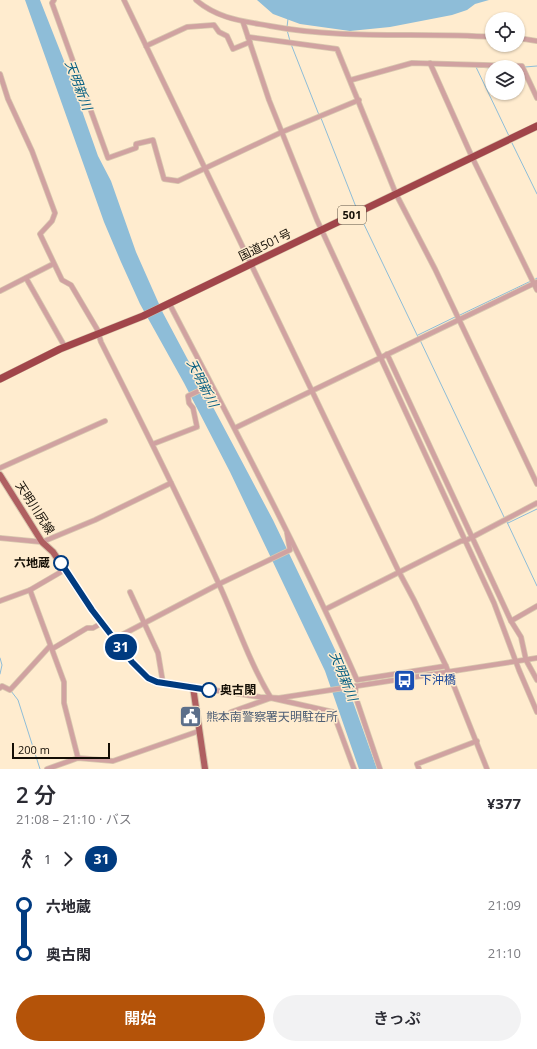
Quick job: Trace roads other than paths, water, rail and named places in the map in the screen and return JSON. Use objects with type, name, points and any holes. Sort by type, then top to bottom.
[{"type":"highway","name":"国道501号","points":[[0,379],[65,347],[143,316],[537,126]]},
{"type":"main road","name":"天明川尻線","points":[[0,475],[42,542],[54,552],[102,623],[132,662],[148,678],[163,683],[193,687]]},
{"type":"main road","points":[[193,687],[205,769]]},
{"type":"street","points":[[54,0],[52,3],[108,158],[136,148],[136,144],[153,140],[164,179],[178,181],[282,132],[359,100]]},
{"type":"street","points":[[124,0],[399,572],[446,666],[447,672],[487,769]]},
{"type":"street","points":[[196,0],[217,14],[243,22],[290,31],[334,35],[485,37]]},
{"type":"street","points":[[243,22],[282,132],[321,230],[494,603],[515,661],[537,712]]},
{"type":"street","points":[[146,46],[187,27],[214,25],[219,32],[227,36],[233,49],[249,39],[337,49],[351,80],[396,194],[435,269],[537,484]]},
{"type":"street","points":[[525,39],[537,41]]},
{"type":"street","points":[[351,80],[412,62],[522,66],[537,98]]},
{"type":"street","points":[[430,63],[472,157],[536,283],[537,290]]},
{"type":"street","points":[[0,74],[8,99],[32,151],[55,213],[52,221],[40,234],[53,264],[62,280],[71,285],[99,334],[153,444],[219,584],[249,655],[271,698]]},
{"type":"street","points":[[0,291],[53,264]]},
{"type":"street","points":[[26,278],[65,347]]},
{"type":"street","points":[[235,428],[536,283]]},
{"type":"street","points":[[168,304],[235,428],[286,528],[326,610],[357,680],[446,666]]},
{"type":"street","points":[[387,354],[510,621],[521,637],[526,660],[537,680]]},
{"type":"street","points":[[153,444],[197,427],[193,408],[188,396],[207,387],[215,400],[220,402]]},
{"type":"street","points":[[0,468],[105,421]]},
{"type":"street","points":[[0,538],[42,542],[95,520],[171,483]]},
{"type":"street","points":[[326,610],[537,504]]},
{"type":"street","points":[[114,639],[219,584],[290,550],[286,528]]},
{"type":"street","points":[[0,600],[30,590],[66,569]]},
{"type":"street","points":[[30,590],[64,682],[64,703],[78,758]]},
{"type":"street","points":[[130,592],[158,653],[163,683]]},
{"type":"street","points":[[510,621],[537,606]]},
{"type":"street","points":[[0,688],[2,686],[10,690],[51,647],[87,628],[93,628],[102,623]]},
{"type":"street","points":[[231,712],[271,698],[537,658]]},
{"type":"street","points":[[354,686],[355,695],[380,769]]},
{"type":"street","points":[[193,687],[271,698],[333,712],[354,769]]},
{"type":"street","points":[[48,769],[78,758],[113,761],[199,731]]},
{"type":"street","points":[[419,769],[417,764],[477,742]]},
{"type":"water","name":"天明新川","points":[[25,0],[40,0],[68,71],[98,156],[111,181],[136,252],[163,313],[273,520],[345,671],[351,696],[377,769],[359,769],[325,671],[230,472],[184,383],[140,304],[104,222]]},
{"type":"water","points":[[257,0],[489,0],[475,4],[467,10],[452,15],[390,27],[350,31],[300,24],[273,14]]},
{"type":"waterway","points":[[287,27],[288,19]]},
{"type":"waterway","points":[[287,30],[290,41]]},
{"type":"waterway","points":[[291,44],[319,115]]},
{"type":"waterway","points":[[525,67],[537,66]]},
{"type":"waterway","points":[[485,68],[476,67],[485,86]]},
{"type":"waterway","points":[[492,100],[509,136]]},
{"type":"waterway","points":[[321,118],[356,207]]},
{"type":"waterway","points":[[512,143],[537,194]]},
{"type":"waterway","points":[[360,216],[418,337]]},
{"type":"waterway","points":[[460,315],[531,281]]},
{"type":"waterway","points":[[418,335],[455,317]]},
{"type":"waterway","points":[[420,340],[504,517]]},
{"type":"waterway","points":[[508,523],[537,509]]},
{"type":"waterway","points":[[507,522],[537,586]]},
{"type":"waterway","points":[[0,658],[2,665],[0,674]]},
{"type":"waterway","points":[[11,691],[18,700],[40,769]]},
{"type":"place","name":"六地蔵","points":[[61,563]]},
{"type":"place","name":"下沖橋","points":[[404,680]]},
{"type":"place","name":"奥古閑","points":[[209,690]]},
{"type":"place","name":"熊本南警察署天明駐在所","points":[[190,717]]}]
